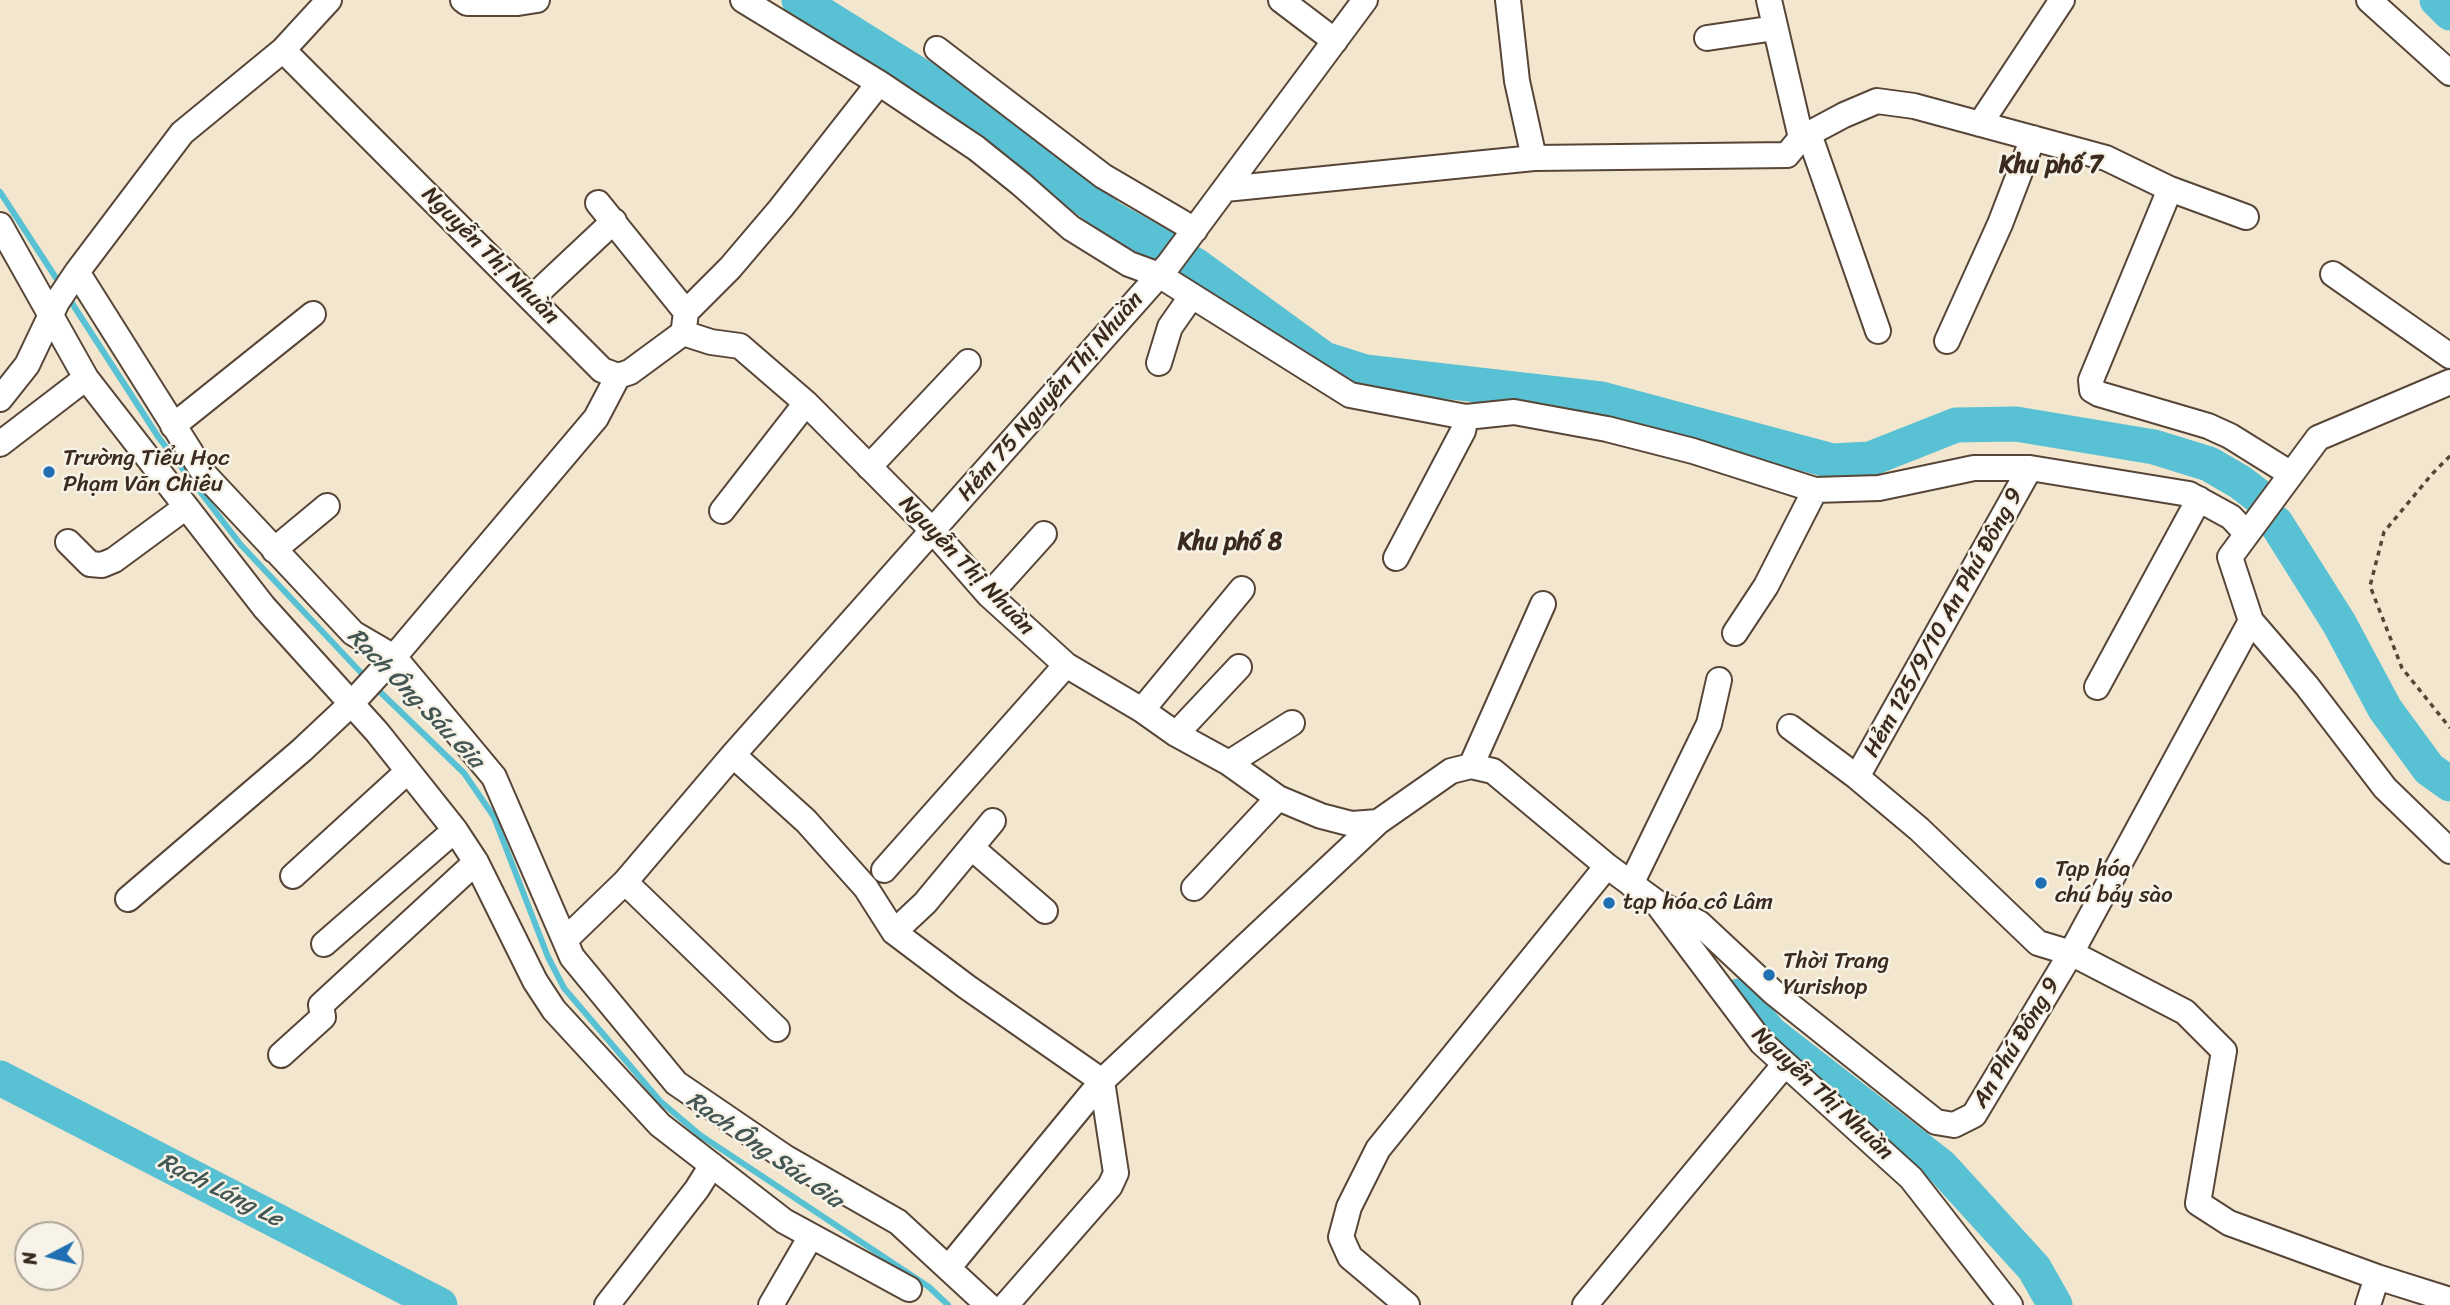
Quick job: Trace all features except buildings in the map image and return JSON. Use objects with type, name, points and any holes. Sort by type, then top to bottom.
[{"type":"street","points":[[0,399],[27,365],[55,309],[75,277],[182,133],[283,50],[330,0]]},
{"type":"street","points":[[463,0],[467,3],[518,3],[537,0]]},
{"type":"street","points":[[743,0],[879,83],[975,148],[1072,228],[1129,264],[1164,270],[1191,297],[1350,395],[1466,417],[1514,412],[1607,429],[1693,451],[1815,490],[1879,488],[1974,468],[2030,468],[2189,494],[2231,517],[2247,534]]},
{"type":"street","points":[[1281,0],[1306,8],[1335,41]]},
{"type":"street","name":"Hẻm 75 Nguyễn Thị Nhuần","points":[[566,939],[625,882],[733,755],[1164,270],[1365,0]]},
{"type":"street","points":[[1508,0],[1517,81],[1534,158]]},
{"type":"street","points":[[1769,0],[1805,136],[1878,331]]},
{"type":"street","points":[[1980,124],[2062,0]]},
{"type":"street","points":[[2369,0],[2450,73]]},
{"type":"street","points":[[1707,38],[1776,28]]},
{"type":"street","points":[[937,48],[1103,176],[1191,234]]},
{"type":"street","name":"Nguyễn Thị Nhuần","points":[[283,50],[602,370],[618,376]]},
{"type":"street","points":[[128,899],[302,750],[390,661],[596,418],[618,376],[629,372],[685,322],[781,208],[879,83]]},
{"type":"street","points":[[1225,189],[1534,158],[1787,155],[1805,136],[1877,101],[1914,106],[2106,158],[2170,189],[2246,217]]},
{"type":"street","points":[[1947,341],[2000,224],[2033,138]]},
{"type":"street","points":[[2170,189],[2091,380],[2092,390],[2208,426],[2230,436],[2291,474]]},
{"type":"street","points":[[532,298],[606,212],[685,322]]},
{"type":"street","points":[[0,225],[55,309],[86,378],[264,607],[354,700],[455,830],[476,862],[535,981],[554,1010],[660,1125],[712,1166],[783,1221],[909,1289]]},
{"type":"street","points":[[2333,274],[2450,356]]},
{"type":"street","points":[[75,277],[205,475],[353,633],[390,661],[494,776],[572,957],[676,1083],[786,1158],[898,1222],[988,1305]]},
{"type":"street","points":[[1159,363],[1170,327],[1191,297]]},
{"type":"street","points":[[173,426],[313,314]]},
{"type":"street","name":"Nguyễn Thị Nhuần","points":[[685,322],[711,342],[740,346],[806,403],[933,531],[989,595],[1066,665],[1142,710],[1176,734],[1229,763],[1278,798],[1321,816],[1352,824],[1378,822]]},
{"type":"street","points":[[869,467],[968,362]]},
{"type":"street","points":[[0,444],[86,378]]},
{"type":"street","points":[[2450,382],[2318,438],[2230,557],[2251,621],[2306,686],[2385,788],[2450,852]]},
{"type":"street","points":[[722,511],[806,403]]},
{"type":"street","points":[[1396,558],[1463,431],[1466,417]]},
{"type":"street","name":"Hẻm 125/9/10 An Phú Đông 9","points":[[1857,777],[2030,468]]},
{"type":"street","points":[[1735,634],[1766,586],[1815,490]]},
{"type":"street","points":[[2096,687],[2164,568],[2199,499]]},
{"type":"street","points":[[274,551],[327,506]]},
{"type":"street","points":[[68,542],[90,564],[102,565],[114,560],[186,507]]},
{"type":"street","points":[[989,595],[1044,534]]},
{"type":"street","points":[[1142,710],[1242,589]]},
{"type":"street","points":[[949,1267],[1102,1081],[1378,822],[1451,771],[1471,766],[1543,604]]},
{"type":"street","name":"An Phú Đông 9","points":[[1657,902],[1699,923],[1773,992],[1936,1122],[1954,1125],[1974,1115],[2071,953],[2251,621]]},
{"type":"street","points":[[884,870],[1066,665]]},
{"type":"street","points":[[1176,734],[1239,667]]},
{"type":"street","points":[[1631,884],[1709,724],[1719,680]]},
{"type":"street","points":[[1229,763],[1292,723]]},
{"type":"street","points":[[1790,727],[1857,777],[1919,829],[2038,943],[2071,953],[2185,1013],[2224,1051],[2198,1203],[2229,1223],[2377,1277],[2450,1300]]},
{"type":"street","points":[[733,755],[806,821],[866,888],[894,932],[967,987],[1102,1081],[1116,1173],[1110,1186],[1006,1305]]},
{"type":"street","name":"Nguyễn Thị Nhuần","points":[[1471,766],[1493,771],[1607,866],[1657,902],[1762,1043],[1911,1178],[2010,1305]]},
{"type":"street","points":[[293,876],[408,771]]},
{"type":"street","points":[[1194,888],[1278,798]]},
{"type":"street","points":[[894,932],[925,903],[993,821]]},
{"type":"street","points":[[324,943],[455,830]]},
{"type":"street","points":[[972,848],[1045,911]]},
{"type":"street","points":[[281,1055],[323,1017],[321,1004],[476,862]]},
{"type":"street","points":[[1407,1305],[1350,1258],[1341,1237],[1349,1207],[1378,1149],[1607,866]]},
{"type":"street","points":[[625,882],[777,1029]]},
{"type":"street","points":[[1585,1305],[1785,1064]]},
{"type":"street","points":[[607,1305],[712,1166]]},
{"type":"street","points":[[771,1305],[811,1236]]},
{"type":"street","points":[[2368,1305],[2377,1277]]},
{"type":"path","points":[[2450,456],[2384,532],[2370,586],[2402,668],[2450,728]]},
{"type":"waterway","points":[[799,0],[927,80],[1111,218],[1195,265],[1324,359],[1365,372],[1601,399],[1832,461],[1870,459],[1956,425],[2016,424],[2154,447],[2209,464],[2257,495]]},
{"type":"waterway","points":[[2437,0],[2450,13]]},
{"type":"waterway","name":"Rạch Ông Sáu Gia","points":[[0,192],[60,284]]},
{"type":"waterway","name":"Rạch Ông Sáu Gia","points":[[68,297],[159,438],[241,545],[366,678]]},
{"type":"waterway","points":[[2276,523],[2339,623],[2385,709],[2429,769],[2450,784]]},
{"type":"waterway","name":"Rạch Ông Sáu Gia","points":[[374,686],[464,773],[494,817],[548,957],[564,988],[660,1101],[700,1135],[929,1287],[948,1305]]},
{"type":"waterway","points":[[1739,996],[1770,1033],[1941,1166],[2034,1268],[2055,1305]]},
{"type":"waterway","name":"Rạch Láng Le","points":[[0,1078],[440,1305]]},
{"type":"place","name":"Trường Tiểu Học Phạm Văn Chiêu","points":[[49,472]]},
{"type":"place","name":"Tạp hóa chú bảy sào","points":[[2041,883]]},
{"type":"place","name":"tạp hóa cô Lâm","points":[[1609,903]]},
{"type":"place","name":"Thời Trang Yurishop","points":[[1769,975]]},
{"type":"district","name":"Khu phố 7","points":[[2051,166]]},
{"type":"district","name":"Khu phố 8","points":[[1230,543]]}]
